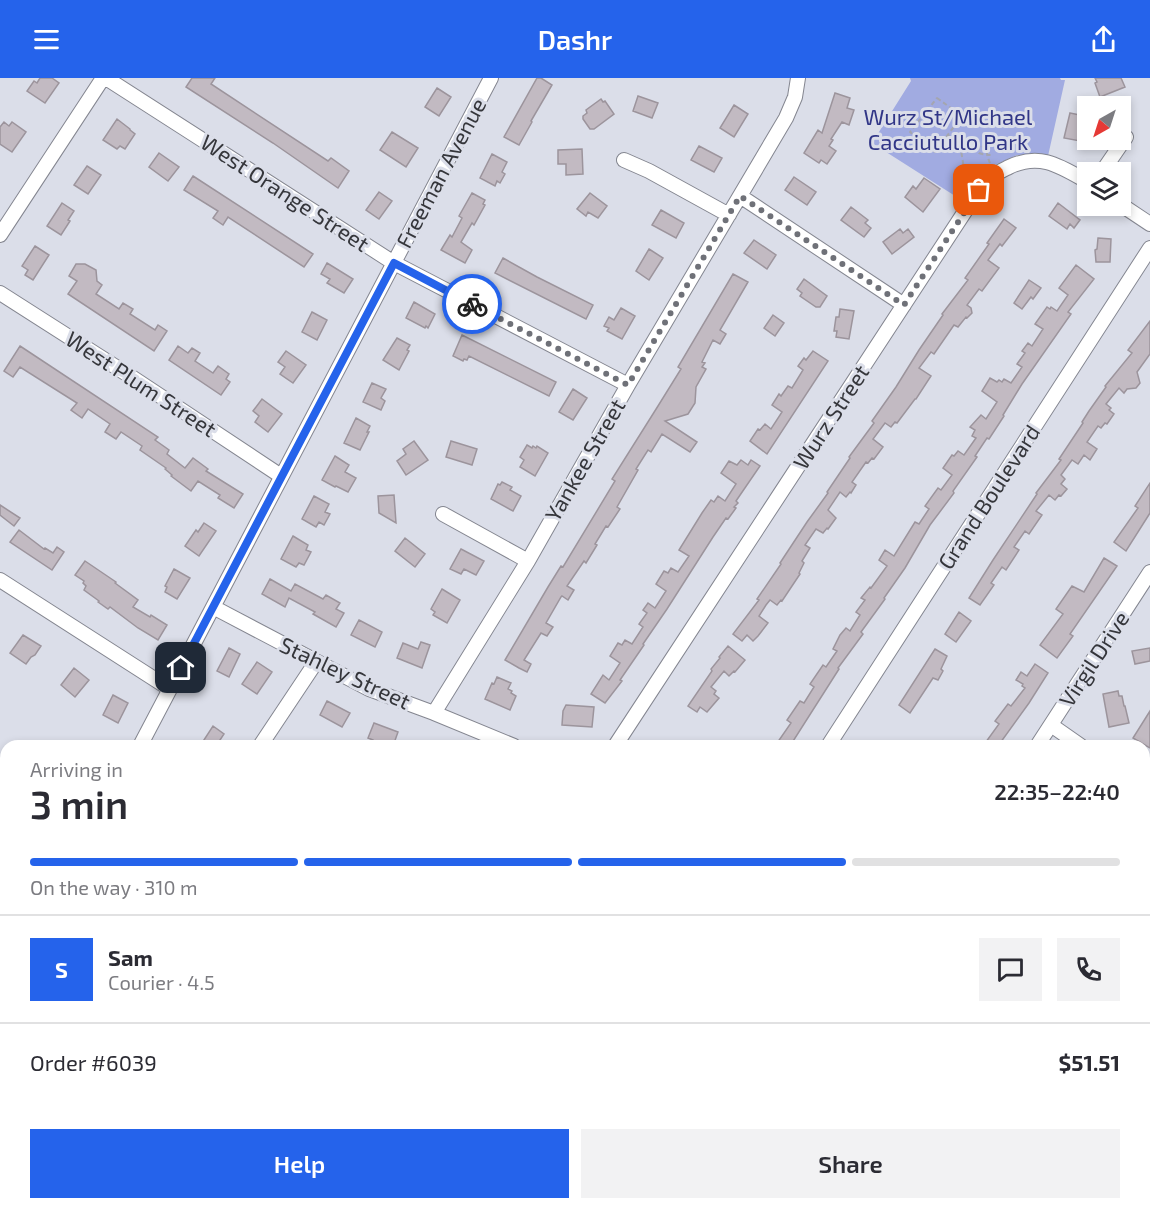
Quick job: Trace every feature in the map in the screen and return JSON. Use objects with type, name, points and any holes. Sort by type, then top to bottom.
[{"type":"street","points":[[0,235],[105,78]]},
{"type":"street","name":"West Orange Street","points":[[105,78],[394,263],[628,385]]},
{"type":"street","name":"Freeman Avenue","points":[[143,740],[491,78]]},
{"type":"street","name":"Yankee Street","points":[[434,712],[528,561],[628,385],[786,118],[795,97],[798,78]]},
{"type":"street","points":[[624,160],[649,171],[729,215]]},
{"type":"street","name":"Wurz Street","points":[[619,740],[981,189],[996,174],[1018,163],[1036,160],[1077,176]]},
{"type":"street","points":[[740,196],[904,305]]},
{"type":"street","points":[[1131,211],[1150,224]]},
{"type":"street","name":"Grand Boulevard","points":[[832,740],[1150,249]]},
{"type":"street","name":"West Plum Street","points":[[0,293],[120,369],[281,476]]},
{"type":"street","points":[[442,514],[528,561]]},
{"type":"street","name":"Virgil Drive","points":[[1041,740],[1150,572]]},
{"type":"street","points":[[0,580],[170,689]]},
{"type":"street","points":[[1137,592],[1150,600]]},
{"type":"street","name":"Stahley Street","points":[[213,607],[369,689],[434,712],[500,740]]},
{"type":"street","points":[[264,740],[316,662]]},
{"type":"street","points":[[1051,725],[1073,740]]},
{"type":"path","points":[[937,98],[962,116],[948,135],[935,152],[910,132],[937,98]]},
{"type":"path","points":[[948,135],[961,150],[964,169],[970,179],[981,189]]},
{"type":"path","points":[[993,154],[987,155],[996,174]]},
{"type":"green space","name":"Wurz St/Michael Cacciutullo Park","points":[[910,78],[1060,78],[1065,80],[1048,156],[1017,155],[988,168],[972,185],[963,201],[872,143],[911,81]]},
{"type":"building","points":[[40,78],[52,78],[59,83],[45,103],[27,91],[34,81],[37,83]]},
{"type":"building","points":[[192,78],[215,78],[211,84],[328,161],[331,158],[349,171],[338,188],[186,87]]},
{"type":"building","points":[[537,78],[552,85],[519,145],[504,137]]},
{"type":"building","points":[[1095,78],[1121,78],[1125,87],[1100,96],[1095,83],[1097,82]]},
{"type":"building","points":[[437,88],[451,97],[439,116],[425,107]]},
{"type":"building","points":[[835,93],[850,98],[847,108],[854,110],[849,125],[842,122],[831,139],[833,140],[829,146],[836,151],[827,164],[821,160],[819,163],[804,153],[818,130],[822,133]]},
{"type":"building","points":[[638,96],[658,103],[652,118],[633,111]]},
{"type":"building","points":[[601,99],[614,114],[594,129],[590,129],[583,116],[587,113],[586,110]]},
{"type":"building","points":[[734,105],[748,114],[734,137],[720,128]]},
{"type":"building","points":[[1070,113],[1077,114],[1077,140],[1064,138]]},
{"type":"building","points":[[117,119],[135,134],[125,149],[120,146],[117,149],[103,140]]},
{"type":"building","points":[[4,122],[9,126],[12,122],[26,132],[12,152],[0,144],[0,127]]},
{"type":"building","points":[[392,132],[418,148],[406,167],[380,150]]},
{"type":"building","points":[[699,146],[722,158],[714,172],[691,160]]},
{"type":"building","points":[[582,149],[583,174],[566,175],[566,164],[558,164],[558,150]]},
{"type":"building","points":[[159,153],[179,167],[168,181],[149,167]]},
{"type":"building","points":[[492,154],[507,162],[502,172],[505,174],[500,183],[497,181],[495,186],[480,178]]},
{"type":"building","points":[[87,166],[101,175],[88,194],[74,185]]},
{"type":"building","points":[[193,176],[313,254],[304,267],[228,217],[223,225],[213,218],[218,211],[184,190]]},
{"type":"building","points":[[794,177],[816,192],[807,205],[785,190]]},
{"type":"building","points":[[924,178],[940,189],[923,212],[905,197],[913,186],[916,189]]},
{"type":"building","points":[[379,192],[392,201],[379,219],[366,210]]},
{"type":"building","points":[[472,193],[485,200],[483,204],[485,205],[461,242],[472,250],[465,263],[441,250],[450,235],[452,237],[462,218],[459,216]]},
{"type":"building","points":[[590,193],[607,206],[598,218],[588,212],[586,216],[577,209]]},
{"type":"building","points":[[62,203],[74,211],[61,235],[47,226]]},
{"type":"building","points":[[1058,203],[1080,220],[1074,228],[1070,224],[1067,229],[1049,216]]},
{"type":"building","points":[[851,207],[868,220],[865,223],[871,228],[864,237],[841,220]]},
{"type":"building","points":[[661,210],[684,223],[676,238],[652,225]]},
{"type":"building","points":[[1004,219],[1016,228],[988,260],[999,268],[982,291],[979,289],[967,305],[971,308],[972,313],[958,327],[954,325],[934,354],[931,352],[919,368],[931,376],[897,423],[895,422],[891,427],[885,423],[873,439],[883,447],[874,459],[866,462],[852,482],[856,485],[851,493],[846,497],[840,492],[828,510],[836,518],[828,529],[823,533],[816,529],[805,545],[810,548],[802,561],[804,563],[800,574],[782,601],[777,605],[770,600],[759,616],[768,623],[753,641],[747,635],[742,641],[733,634],[759,600],[757,599],[780,563],[828,493],[849,457],[874,423],[872,421],[942,314],[968,280],[965,278]]},
{"type":"building","points":[[900,229],[903,233],[908,229],[914,237],[892,254],[883,242]]},
{"type":"building","points":[[1098,238],[1111,239],[1110,262],[1096,262],[1095,250]]},
{"type":"building","points":[[754,240],[776,255],[767,269],[744,253]]},
{"type":"building","points":[[35,246],[49,255],[33,280],[25,275],[28,270],[22,266]]},
{"type":"building","points":[[649,249],[663,258],[649,280],[636,271]]},
{"type":"building","points":[[503,258],[593,305],[586,319],[495,273]]},
{"type":"building","points":[[327,263],[353,279],[344,293],[327,283],[330,279],[321,274]]},
{"type":"building","points":[[76,264],[85,264],[96,270],[97,281],[102,285],[96,294],[119,309],[123,303],[133,309],[130,314],[155,330],[158,325],[167,331],[154,351],[68,294],[77,281],[69,276]]},
{"type":"building","points":[[1076,265],[1094,279],[1068,312],[1071,314],[1022,384],[1004,416],[953,491],[954,493],[930,525],[905,568],[861,632],[863,634],[838,668],[794,740],[779,740],[791,723],[787,720],[800,701],[804,703],[814,687],[810,684],[823,665],[826,667],[837,651],[833,649],[840,635],[846,628],[850,631],[860,615],[856,612],[865,600],[861,598],[887,566],[879,560],[885,550],[894,556],[915,522],[919,524],[929,509],[925,506],[938,488],[941,490],[952,475],[943,468],[952,455],[954,456],[958,451],[964,455],[976,438],[972,436],[975,430],[970,427],[981,415],[986,419],[997,402],[982,391],[990,378],[997,382],[999,380],[1002,382],[1004,379],[1011,383],[1022,367],[1017,364],[1025,353],[1022,351],[1028,343],[1032,346],[1043,329],[1035,324],[1047,307],[1057,311],[1068,295],[1059,288]]},
{"type":"building","points":[[733,274],[748,282],[720,330],[726,334],[720,344],[713,340],[702,362],[705,363],[702,367],[706,369],[696,387],[695,403],[688,414],[665,421],[697,442],[690,452],[662,434],[651,452],[648,450],[617,507],[620,509],[608,527],[606,526],[586,563],[584,561],[567,586],[574,590],[568,600],[561,597],[546,623],[553,627],[547,636],[541,633],[524,660],[531,664],[527,672],[519,668],[505,660],[615,481],[612,479],[681,369],[678,367]]},
{"type":"building","points":[[804,279],[827,296],[820,307],[816,307],[800,296],[802,293],[797,289]]},
{"type":"building","points":[[1029,280],[1041,288],[1022,309],[1014,303]]},
{"type":"building","points":[[414,302],[435,314],[428,328],[406,318]]},
{"type":"building","points":[[621,308],[635,316],[622,339],[607,331],[609,328],[604,326],[609,317],[614,320]]},
{"type":"building","points":[[840,309],[854,311],[849,339],[836,337],[837,331],[834,331]]},
{"type":"building","points":[[312,312],[327,320],[317,340],[302,332]]},
{"type":"building","points":[[773,315],[784,323],[775,336],[764,328]]},
{"type":"building","points":[[1150,321],[1150,354],[1137,372],[1140,383],[1136,388],[1127,389],[1124,393],[1119,388],[1106,404],[1114,414],[1107,424],[1105,423],[1101,428],[1098,426],[1087,442],[1097,449],[1090,460],[1084,455],[1078,464],[1072,460],[1061,475],[1065,479],[1061,484],[1067,489],[1055,500],[1049,495],[1036,511],[1042,515],[1029,534],[1025,531],[1014,547],[1019,550],[1006,570],[1002,567],[991,583],[994,585],[980,605],[969,598],[1036,493],[1061,460],[1059,459],[1105,386],[1132,353],[1128,350]]},
{"type":"building","points":[[462,335],[556,382],[549,396],[469,356],[463,361],[453,356]]},
{"type":"building","points":[[397,338],[410,345],[399,370],[383,360]]},
{"type":"building","points":[[20,346],[158,437],[155,440],[169,450],[167,454],[185,468],[193,458],[208,469],[206,471],[243,494],[234,508],[218,498],[220,495],[198,481],[191,491],[171,476],[166,468],[140,450],[142,446],[121,432],[116,439],[105,432],[110,424],[88,409],[82,418],[71,410],[77,403],[20,367],[13,377],[4,371]]},
{"type":"building","points":[[178,346],[188,353],[192,348],[200,353],[195,361],[213,373],[218,366],[229,374],[226,379],[230,382],[221,395],[169,360]]},
{"type":"building","points":[[286,351],[306,365],[293,383],[280,374],[285,367],[278,362]]},
{"type":"building","points":[[813,351],[828,361],[767,454],[750,441],[758,429],[760,430],[765,424],[771,429],[782,412],[772,405],[788,386],[792,388],[803,370],[798,366]]},
{"type":"building","points":[[372,383],[386,389],[381,398],[385,401],[381,410],[363,402]]},
{"type":"building","points":[[573,389],[587,398],[573,420],[559,412]]},
{"type":"building","points":[[262,399],[282,414],[268,432],[255,422],[259,416],[253,411]]},
{"type":"building","points":[[356,418],[370,426],[360,450],[344,443]]},
{"type":"building","points":[[414,441],[428,460],[406,475],[397,461],[406,454],[403,449]]},
{"type":"building","points":[[451,441],[477,449],[472,465],[446,457]]},
{"type":"building","points":[[527,445],[532,448],[537,446],[548,453],[535,476],[520,467],[524,460],[520,457]]},
{"type":"building","points":[[335,456],[349,465],[345,472],[356,478],[348,492],[322,480]]},
{"type":"building","points":[[741,460],[748,465],[751,460],[760,466],[736,501],[738,503],[734,507],[736,508],[713,537],[620,680],[622,681],[605,703],[591,694],[603,675],[609,680],[620,663],[610,656],[618,643],[622,645],[625,640],[632,644],[643,627],[639,624],[647,613],[643,610],[648,603],[655,608],[666,591],[656,584],[664,571],[668,573],[671,568],[678,572],[689,556],[679,550],[702,513],[711,500],[714,502],[718,496],[725,501],[736,484],[721,473],[729,461],[737,465]]},
{"type":"building","points":[[502,482],[512,487],[510,490],[521,496],[513,511],[491,499],[498,484]]},
{"type":"building","points":[[1150,483],[1150,513],[1126,551],[1114,542],[1138,508],[1135,506]]},
{"type":"building","points":[[394,495],[396,523],[379,513],[378,496]]},
{"type":"building","points":[[314,496],[329,504],[325,512],[330,514],[324,525],[319,522],[316,527],[302,519]]},
{"type":"building","points":[[0,505],[20,518],[14,526],[0,515]]},
{"type":"building","points":[[204,523],[216,531],[199,556],[185,546]]},
{"type":"building","points":[[19,530],[44,549],[53,553],[57,547],[64,552],[52,570],[10,542]]},
{"type":"building","points":[[293,536],[308,545],[306,550],[311,552],[304,565],[299,563],[296,567],[281,559]]},
{"type":"building","points":[[405,538],[425,554],[415,567],[395,551]]},
{"type":"building","points":[[461,549],[484,561],[476,575],[464,569],[461,574],[450,569]]},
{"type":"building","points":[[1104,558],[1117,566],[1070,634],[1073,636],[1057,658],[1040,645],[1063,614],[1056,609],[1072,586],[1084,592]]},
{"type":"building","points":[[85,561],[138,600],[133,607],[167,625],[158,640],[110,607],[108,609],[84,590],[86,586],[84,581],[75,575]]},
{"type":"building","points":[[174,569],[190,578],[177,599],[165,592],[167,587],[165,586]]},
{"type":"building","points":[[270,579],[291,591],[295,584],[323,599],[326,595],[340,603],[336,609],[344,613],[336,627],[289,598],[285,607],[262,594]]},
{"type":"building","points":[[442,589],[460,600],[447,623],[433,615],[435,612],[431,609]]},
{"type":"building","points":[[959,612],[971,621],[956,642],[945,634]]},
{"type":"building","points":[[359,620],[382,632],[375,647],[351,635]]},
{"type":"building","points":[[23,635],[41,646],[26,664],[10,653]]},
{"type":"building","points":[[421,642],[430,645],[422,668],[397,658],[403,643],[418,649]]},
{"type":"building","points":[[728,646],[745,660],[729,676],[724,671],[711,687],[719,698],[707,712],[700,707],[697,712],[688,706]]},
{"type":"building","points":[[229,648],[240,654],[229,677],[217,671]]},
{"type":"building","points":[[1150,648],[1150,661],[1135,664],[1132,651]]},
{"type":"building","points":[[935,649],[947,656],[941,669],[943,671],[938,680],[933,678],[910,713],[899,705]]},
{"type":"building","points":[[257,662],[272,672],[257,694],[242,684]]},
{"type":"building","points":[[1035,664],[1048,673],[1002,740],[987,740],[999,724],[995,721],[1008,704],[1011,706],[1025,688],[1016,680],[1021,672],[1027,676]]},
{"type":"building","points":[[74,668],[89,680],[75,697],[61,685]]},
{"type":"building","points":[[497,677],[511,683],[508,689],[516,696],[510,710],[485,699]]},
{"type":"building","points":[[1118,691],[1119,696],[1122,696],[1129,723],[1109,727],[1103,694]]},
{"type":"building","points":[[113,695],[128,703],[118,723],[103,715]]},
{"type":"building","points":[[327,701],[350,713],[342,727],[320,715]]},
{"type":"building","points":[[566,705],[594,707],[592,727],[562,725]]},
{"type":"building","points":[[1150,711],[1150,740],[1133,738]]},
{"type":"building","points":[[374,723],[398,732],[395,740],[368,738]]},
{"type":"building","points":[[213,726],[224,734],[220,740],[204,740]]},
{"type":"way so far","points":[[472,304],[628,385],[740,196],[904,305],[979,190]]},
{"type":"route","points":[[181,668],[394,263],[472,304]]}]
